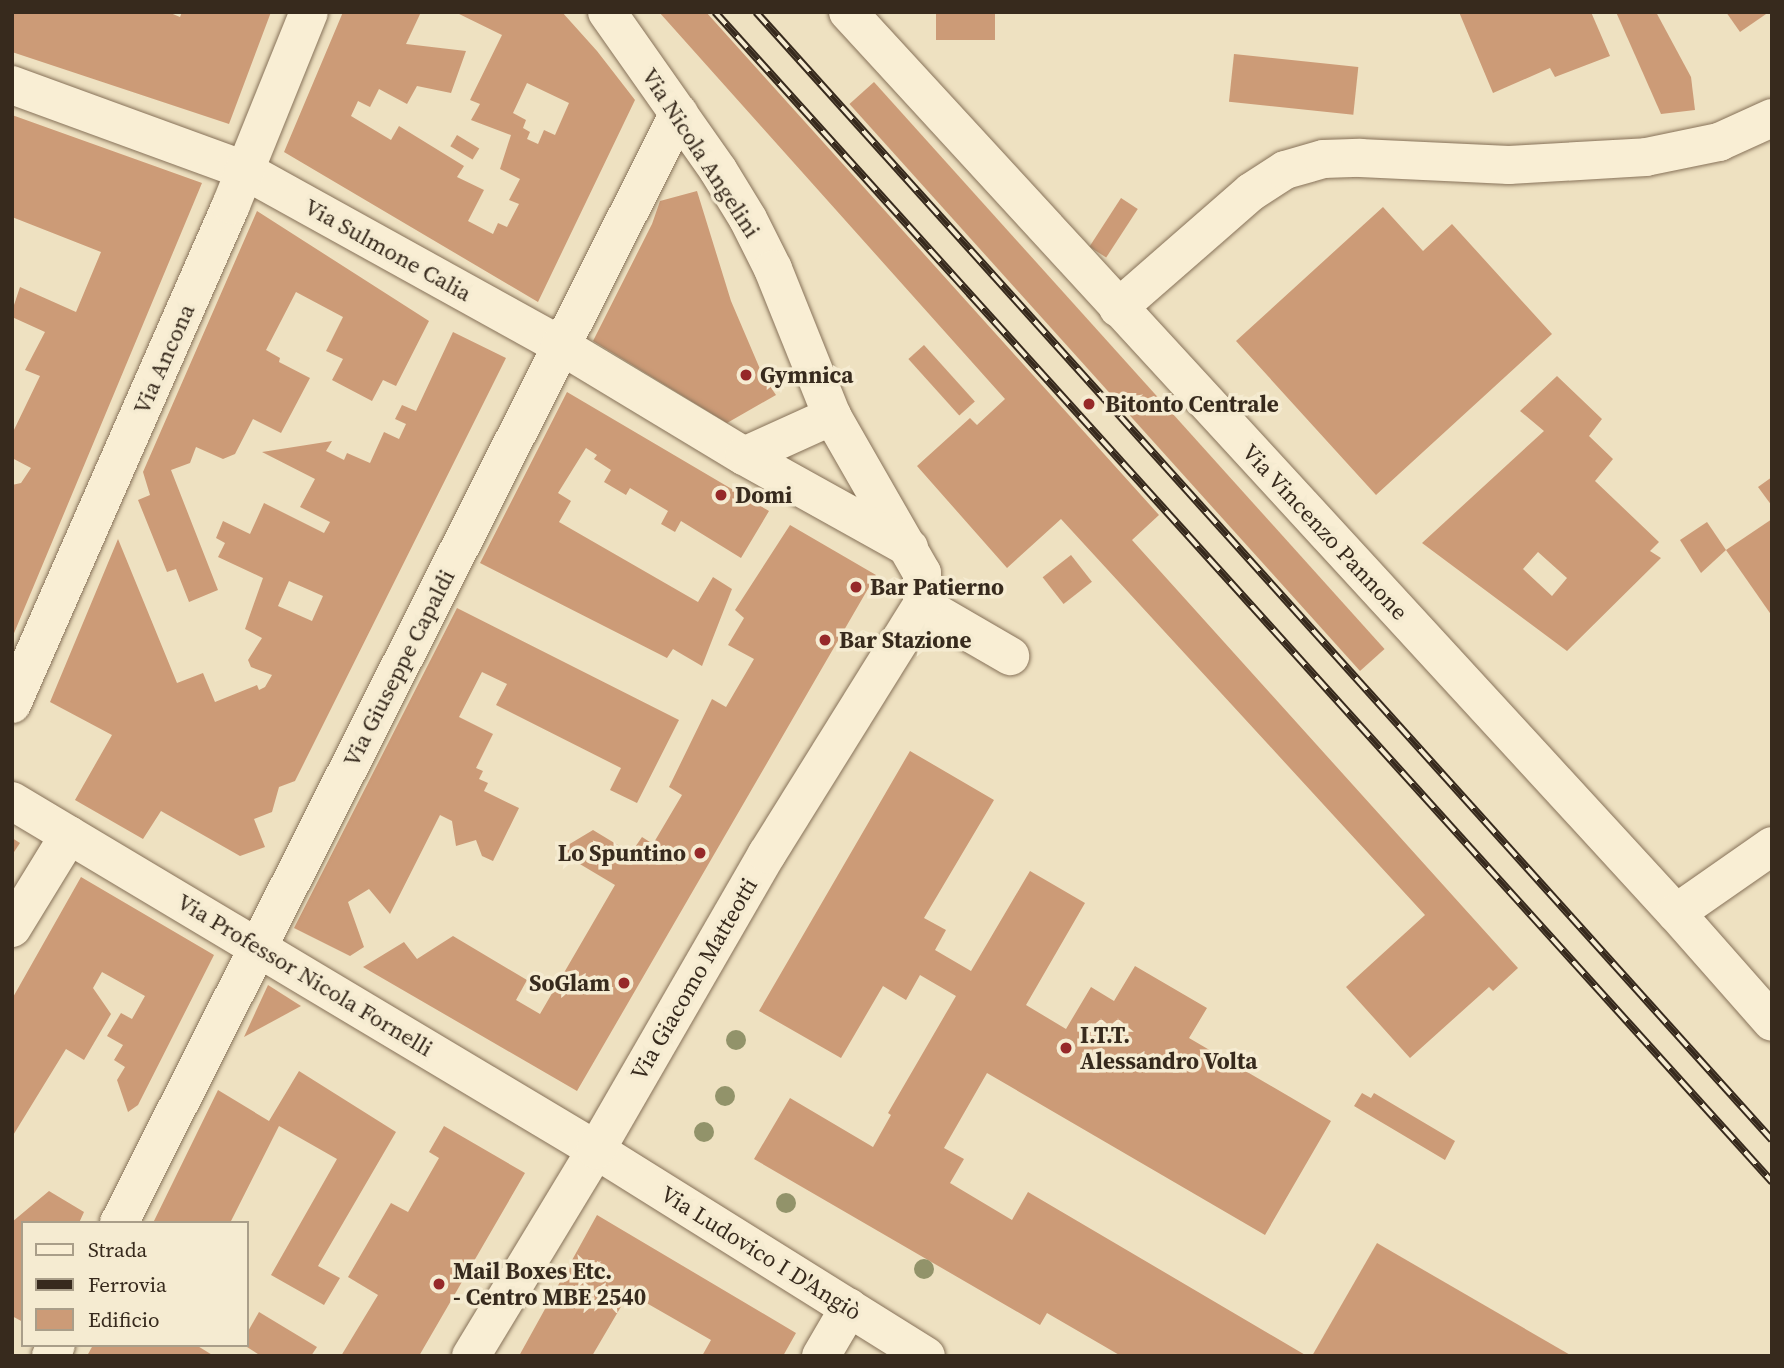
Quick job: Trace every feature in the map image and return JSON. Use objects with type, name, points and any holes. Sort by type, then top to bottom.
[{"type":"street","name":"Via Ancona","points":[[12,704],[244,170],[309,12]]},
{"type":"street","name":"Via Nicola Angelini","points":[[607,12],[679,113],[748,219],[773,270],[832,416],[922,573],[922,605]]},
{"type":"street","name":"Via Vincenzo Pannone","points":[[848,12],[1676,913],[1772,1022]]},
{"type":"street","name":"Via Sulmone Calia","points":[[12,85],[244,170],[560,345],[744,456],[909,548]]},
{"type":"street","name":"Via Giuseppe Capaldi","points":[[120,1221],[679,113]]},
{"type":"street","points":[[1118,307],[1251,192],[1285,170],[1323,159],[1509,164],[1646,157],[1719,142],[1772,118]]},
{"type":"street","points":[[744,456],[832,416]]},
{"type":"street","points":[[922,605],[1010,656]]},
{"type":"street","name":"Via Giacomo Matteotti","points":[[471,1356],[596,1150],[767,854],[922,605]]},
{"type":"street","name":"Via Professor Nicola Fornelli","points":[[12,801],[260,946],[596,1150]]},
{"type":"street","points":[[12,928],[68,835]]},
{"type":"street","points":[[1676,913],[1772,846]]},
{"type":"street","name":"Via Ludovico I D'Angiò","points":[[596,1150],[926,1356]]},
{"type":"street","points":[[821,1356],[849,1308]]},
{"type":"building","points":[[12,12],[168,12],[180,17],[182,12],[271,12],[229,124],[12,52]]},
{"type":"building","points":[[343,12],[421,12],[406,44],[466,51],[451,93],[417,86],[407,104],[379,89],[370,107],[358,101],[351,116],[391,140],[399,126],[464,166],[457,177],[484,190],[468,221],[493,234],[498,223],[507,227],[519,204],[509,200],[520,179],[500,169],[511,135],[471,120],[480,104],[470,100],[502,35],[455,12],[562,12],[635,100],[538,302],[284,152]],"holes":[[[527,83],[569,103],[555,135],[544,130],[538,144],[527,139],[530,132],[523,128],[526,120],[513,113]]]},
{"type":"building","points":[[659,12],[706,12],[1159,515],[1132,540],[1518,968],[1493,991],[1489,987],[1410,1058],[1346,987],[1425,915],[1061,519],[1007,568],[917,466],[970,418],[977,425],[1005,399]]},
{"type":"building","points":[[936,12],[995,12],[995,40],[936,40]]},
{"type":"building","points":[[1459,12],[1591,12],[1610,56],[1555,77],[1550,68],[1493,93]]},
{"type":"building","points":[[1616,12],[1656,12],[1691,77],[1695,110],[1661,114]]},
{"type":"building","points":[[1726,12],[1769,12],[1740,32]]},
{"type":"building","points":[[1234,54],[1358,67],[1353,115],[1229,102]]},
{"type":"building","points":[[874,82],[1385,649],[1360,671],[849,104]]},
{"type":"building","points":[[12,115],[202,183],[12,638],[12,485],[21,483],[31,468],[12,458],[12,434],[40,376],[25,370],[45,332],[12,317],[12,311],[20,287],[76,312],[101,252],[12,217]]},
{"type":"building","points":[[457,135],[479,148],[473,160],[450,146]]},
{"type":"building","points":[[697,191],[731,301],[763,376],[776,395],[727,423],[593,341],[652,224],[660,201]]},
{"type":"building","points":[[1121,198],[1138,209],[1106,258],[1089,247]]},
{"type":"building","points":[[1383,207],[1423,251],[1452,224],[1552,334],[1376,495],[1236,341]]},
{"type":"building","points":[[257,211],[429,321],[396,386],[383,380],[372,401],[332,380],[343,359],[326,351],[343,317],[296,292],[266,350],[280,358],[279,362],[310,378],[281,433],[253,419],[235,454],[223,459],[196,447],[190,463],[171,470],[218,590],[189,602],[176,569],[167,572],[138,500],[150,495],[143,472]]},
{"type":"building","points":[[453,332],[506,358],[295,781],[279,787],[272,812],[254,819],[265,847],[240,856],[161,811],[143,839],[75,800],[112,735],[50,702],[118,539],[177,683],[203,673],[215,702],[257,685],[259,690],[265,687],[272,675],[251,667],[248,660],[262,638],[245,629],[263,578],[218,557],[225,543],[216,538],[223,521],[250,534],[264,503],[324,533],[330,522],[300,507],[315,479],[262,452],[332,441],[326,451],[344,460],[347,453],[370,463],[384,432],[399,439],[406,424],[395,419],[402,405],[416,411]],"holes":[[[289,581],[323,596],[312,621],[278,606]]]},
{"type":"building","points":[[924,345],[975,401],[959,416],[908,359]]},
{"type":"building","points":[[1557,376],[1602,419],[1589,436],[1613,459],[1595,481],[1659,542],[1650,551],[1661,558],[1567,651],[1422,543],[1544,431],[1520,411]],"holes":[[[1538,552],[1567,578],[1552,596],[1523,569]]]},
{"type":"building","points":[[567,392],[769,511],[741,558],[681,521],[675,532],[661,524],[668,511],[630,488],[626,495],[604,482],[611,470],[594,459],[597,455],[586,448],[558,493],[571,501],[559,522],[698,602],[713,577],[732,589],[702,666],[673,649],[667,658],[480,563]]},
{"type":"building","points":[[1772,477],[1772,506],[1758,487]]},
{"type":"building","points":[[1772,519],[1772,616],[1726,550]]},
{"type":"building","points":[[1707,522],[1726,550],[1701,573],[1680,540]]},
{"type":"building","points":[[790,525],[876,575],[577,1091],[363,967],[404,942],[417,959],[453,936],[527,980],[516,1000],[540,1014],[615,885],[558,851],[593,830],[631,853],[642,837],[653,844],[682,795],[669,787],[712,699],[726,707],[754,659],[728,645],[744,618],[735,610]]},
{"type":"building","points":[[1071,555],[1092,582],[1064,604],[1043,577]]},
{"type":"building","points":[[457,608],[679,720],[637,803],[610,790],[621,768],[496,705],[507,684],[482,672],[459,717],[493,734],[476,768],[483,771],[479,779],[488,783],[484,791],[519,808],[493,861],[482,856],[476,840],[456,846],[452,821],[440,815],[390,914],[369,889],[348,902],[364,947],[350,956],[294,928]]},
{"type":"building","name":"I.T.T. Alessandro Volta","points":[[910,751],[994,800],[924,918],[946,930],[935,950],[971,971],[1030,871],[1085,903],[1026,1005],[1066,1029],[1091,987],[1114,1001],[1135,966],[1207,1008],[1189,1038],[1331,1121],[1265,1235],[987,1073],[944,1148],[964,1159],[950,1183],[1012,1220],[1028,1192],[1307,1356],[1121,1356],[1047,1313],[1040,1325],[754,1159],[790,1098],[873,1147],[891,1115],[888,1113],[956,996],[920,975],[906,1000],[883,986],[841,1058],[759,1011]]},
{"type":"building","points":[[12,838],[20,843],[12,855]]},
{"type":"building","points":[[81,877],[214,955],[138,1105],[128,1112],[117,1080],[125,1067],[114,1060],[123,1045],[107,1036],[121,1013],[132,1019],[145,996],[102,972],[93,988],[111,1014],[84,1060],[66,1049],[12,1137],[12,999]]},
{"type":"building","points":[[268,985],[301,1006],[244,1037]]},
{"type":"building","points":[[299,1071],[396,1132],[318,1266],[340,1278],[324,1305],[271,1275],[337,1159],[279,1126],[231,1221],[154,1221],[218,1090],[269,1121]]},
{"type":"building","points":[[1362,1093],[1371,1098],[1374,1093],[1455,1141],[1445,1160],[1354,1106]]},
{"type":"building","points":[[444,1126],[525,1173],[419,1356],[341,1356],[378,1295],[348,1277],[391,1203],[408,1212],[439,1158],[429,1152]]},
{"type":"building","points":[[49,1191],[84,1212],[80,1221],[21,1221],[21,1321],[12,1316],[12,1222]]},
{"type":"building","points":[[597,1215],[796,1333],[783,1356],[702,1356],[711,1340],[629,1293],[592,1356],[519,1356]]},
{"type":"building","points":[[1377,1243],[1572,1356],[1312,1356]]},
{"type":"building","points":[[259,1312],[317,1347],[311,1356],[261,1356],[247,1347],[248,1331]]},
{"type":"building","points":[[92,1347],[199,1347],[214,1356],[87,1356]]},
{"type":"railway","points":[[715,12],[1772,1182]]},
{"type":"railway","points":[[756,12],[1772,1140]]},
{"type":"place","name":"Gymnica","points":[[746,375]]},
{"type":"place","name":"Bitonto Centrale","points":[[1089,404]]},
{"type":"place","name":"Domi","points":[[721,495]]},
{"type":"place","name":"Bar Patierno","points":[[856,587]]},
{"type":"place","name":"Bar Stazione","points":[[825,640]]},
{"type":"place","name":"Lo Spuntino","points":[[700,853]]},
{"type":"place","name":"SoGlam","points":[[624,983]]},
{"type":"place","name":"I.T.T. Alessandro Volta","points":[[1066,1048]]},
{"type":"place","name":"Mail Boxes Etc. - Centro MBE 2540","points":[[439,1284]]}]
